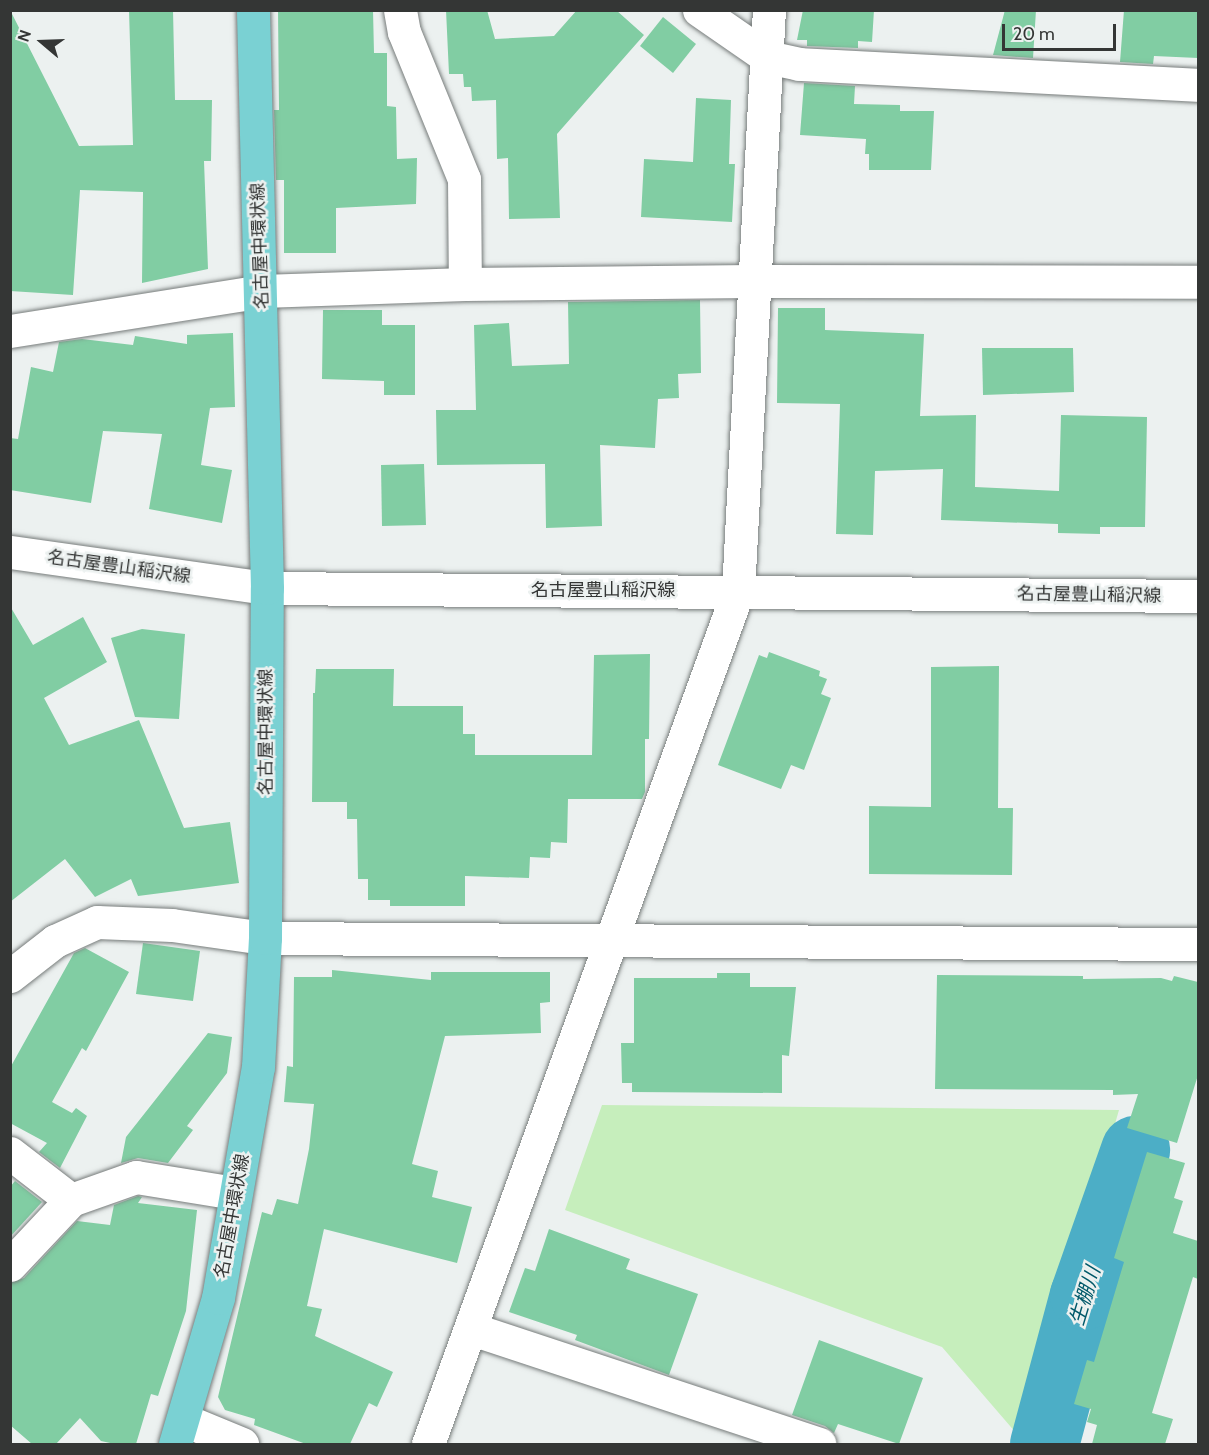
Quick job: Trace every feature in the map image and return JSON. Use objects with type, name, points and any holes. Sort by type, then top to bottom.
[{"type":"main road","name":"名古屋中環状線","points":[[180,1432],[218,1298],[258,1067],[265,938],[267,588],[262,291],[253,10]]},
{"type":"street","points":[[400,10],[404,32],[464,179],[465,284]]},
{"type":"street","points":[[699,10],[767,57],[799,64],[1198,85]]},
{"type":"street","points":[[428,1444],[472,1329],[738,591],[752,281],[769,10]]},
{"type":"street","points":[[10,331],[262,291],[465,284],[752,281],[1198,282]]},
{"type":"street","name":"名古屋豊山稲沢線","points":[[10,552],[267,588],[1198,596]]},
{"type":"street","points":[[10,976],[55,941],[97,922],[172,925],[265,938],[1198,944]]},
{"type":"street","points":[[10,1153],[71,1200]]},
{"type":"street","points":[[10,1265],[71,1200],[136,1177],[235,1193]]},
{"type":"street","points":[[472,1329],[819,1444]]},
{"type":"street","points":[[180,1432],[242,1444]]},
{"type":"green space","points":[[602,1105],[1119,1110],[1023,1441],[942,1347],[565,1210]]},
{"type":"building","points":[[10,10],[79,146],[133,145],[129,10],[173,10],[175,100],[212,100],[211,161],[204,161],[208,269],[142,283],[143,192],[80,190],[73,295],[10,291]]},
{"type":"building","points":[[278,10],[373,10],[374,53],[387,53],[387,106],[396,107],[397,159],[417,158],[416,204],[336,208],[336,253],[284,253],[284,180],[276,180],[274,110],[279,110]]},
{"type":"building","points":[[446,10],[487,10],[495,39],[554,36],[577,10],[616,10],[644,35],[557,134],[560,218],[509,219],[508,158],[497,159],[496,100],[472,101],[471,87],[464,87],[463,74],[449,74]]},
{"type":"building","points":[[803,10],[874,10],[872,42],[858,41],[858,48],[807,46],[807,40],[797,40]]},
{"type":"building","points":[[1005,10],[1036,10],[1033,58],[993,55]]},
{"type":"building","points":[[1124,10],[1198,10],[1198,58],[1154,56],[1153,64],[1120,62]]},
{"type":"building","points":[[663,17],[696,44],[673,73],[640,46]]},
{"type":"building","points":[[804,83],[855,86],[854,104],[900,105],[900,111],[934,111],[931,170],[869,170],[869,154],[865,154],[866,139],[800,135]]},
{"type":"building","points":[[696,98],[731,100],[729,164],[735,164],[732,222],[641,217],[644,159],[693,162]]},
{"type":"building","points":[[700,300],[701,373],[678,374],[679,398],[658,399],[655,448],[600,445],[602,526],[546,528],[545,464],[437,465],[436,410],[476,410],[474,325],[509,323],[512,366],[569,364],[568,302]]},
{"type":"building","points":[[778,308],[825,308],[825,330],[924,334],[920,416],[976,415],[975,487],[1059,491],[1061,415],[1147,417],[1145,527],[1100,527],[1100,534],[1058,533],[1058,524],[941,520],[943,469],[875,471],[873,535],[836,534],[840,404],[777,403]]},
{"type":"building","points":[[323,310],[382,310],[382,325],[415,325],[415,395],[384,395],[384,381],[322,379]]},
{"type":"building","points":[[233,333],[235,407],[210,408],[201,465],[232,470],[222,523],[149,509],[162,434],[103,431],[91,503],[10,490],[10,438],[18,439],[31,367],[53,372],[59,342],[82,339],[133,345],[135,336],[187,344],[187,335]]},
{"type":"building","points":[[982,348],[1073,348],[1074,392],[983,395]]},
{"type":"building","points":[[424,464],[426,525],[382,526],[381,465]]},
{"type":"building","points":[[10,606],[33,645],[83,617],[107,662],[44,698],[69,745],[139,720],[184,828],[230,822],[239,883],[138,896],[131,879],[95,897],[65,859],[10,902]]},
{"type":"building","points":[[142,629],[185,634],[179,719],[135,717],[111,638]]},
{"type":"building","points":[[769,652],[820,671],[819,676],[827,679],[821,694],[831,698],[804,770],[791,765],[781,789],[718,765],[759,655],[767,658]]},
{"type":"building","points":[[650,654],[649,739],[645,739],[645,792],[642,799],[568,799],[567,843],[551,842],[550,858],[530,857],[529,878],[465,876],[465,906],[390,906],[390,900],[368,900],[368,879],[358,879],[357,819],[347,819],[347,802],[312,802],[313,693],[315,693],[316,669],[394,669],[393,706],[463,706],[463,734],[475,734],[475,755],[592,755],[594,655]]},
{"type":"building","points":[[999,666],[998,808],[1013,808],[1012,875],[869,874],[869,806],[931,807],[931,667]]},
{"type":"building","points":[[143,943],[200,951],[193,1001],[136,994]]},
{"type":"building","points":[[85,948],[129,972],[86,1051],[82,1048],[52,1102],[72,1113],[76,1108],[87,1116],[60,1168],[39,1152],[47,1143],[10,1123],[10,1068],[74,953]]},
{"type":"building","points":[[332,970],[431,980],[431,972],[550,972],[550,1002],[540,1003],[541,1033],[445,1036],[412,1164],[438,1171],[432,1197],[472,1207],[457,1263],[324,1229],[307,1306],[322,1309],[315,1336],[393,1372],[377,1407],[369,1403],[350,1444],[306,1444],[254,1425],[255,1419],[225,1410],[218,1397],[262,1212],[272,1215],[277,1199],[298,1204],[309,1149],[314,1104],[284,1102],[287,1066],[293,1067],[294,977],[332,977]]},
{"type":"building","points":[[717,973],[750,973],[750,987],[796,987],[789,1056],[782,1055],[782,1093],[632,1092],[632,1083],[622,1083],[621,1043],[634,1043],[634,978],[717,978]]},
{"type":"building","points":[[937,975],[1083,976],[1083,979],[1161,978],[1172,981],[1174,976],[1198,982],[1198,1075],[1177,1143],[1127,1128],[1138,1094],[1113,1095],[1113,1090],[935,1089]]},
{"type":"building","points":[[208,1033],[232,1037],[227,1073],[187,1126],[193,1130],[168,1163],[138,1158],[121,1163],[126,1137]]},
{"type":"building","points":[[1147,1152],[1185,1163],[1174,1198],[1183,1201],[1173,1233],[1198,1241],[1198,1279],[1193,1277],[1152,1413],[1173,1419],[1165,1444],[1092,1444],[1097,1425],[1087,1422],[1091,1409],[1074,1404],[1087,1360],[1094,1362],[1124,1262],[1114,1258]]},
{"type":"building","points":[[15,1181],[42,1202],[10,1237],[10,1187]]},
{"type":"building","points":[[138,1196],[142,1197],[138,1203],[197,1210],[186,1311],[158,1396],[151,1394],[136,1444],[101,1441],[80,1418],[56,1444],[32,1444],[10,1425],[10,1283],[24,1278],[77,1221],[110,1225],[114,1205]]},
{"type":"building","points":[[549,1229],[630,1259],[626,1269],[698,1294],[669,1375],[575,1340],[577,1335],[509,1312],[525,1268],[535,1271]]},
{"type":"building","points":[[819,1340],[923,1378],[899,1444],[838,1424],[834,1433],[825,1426],[792,1415]]},
{"type":"waterway","name":"生棚川","points":[[1044,1444],[1084,1295],[1135,1150]]}]
